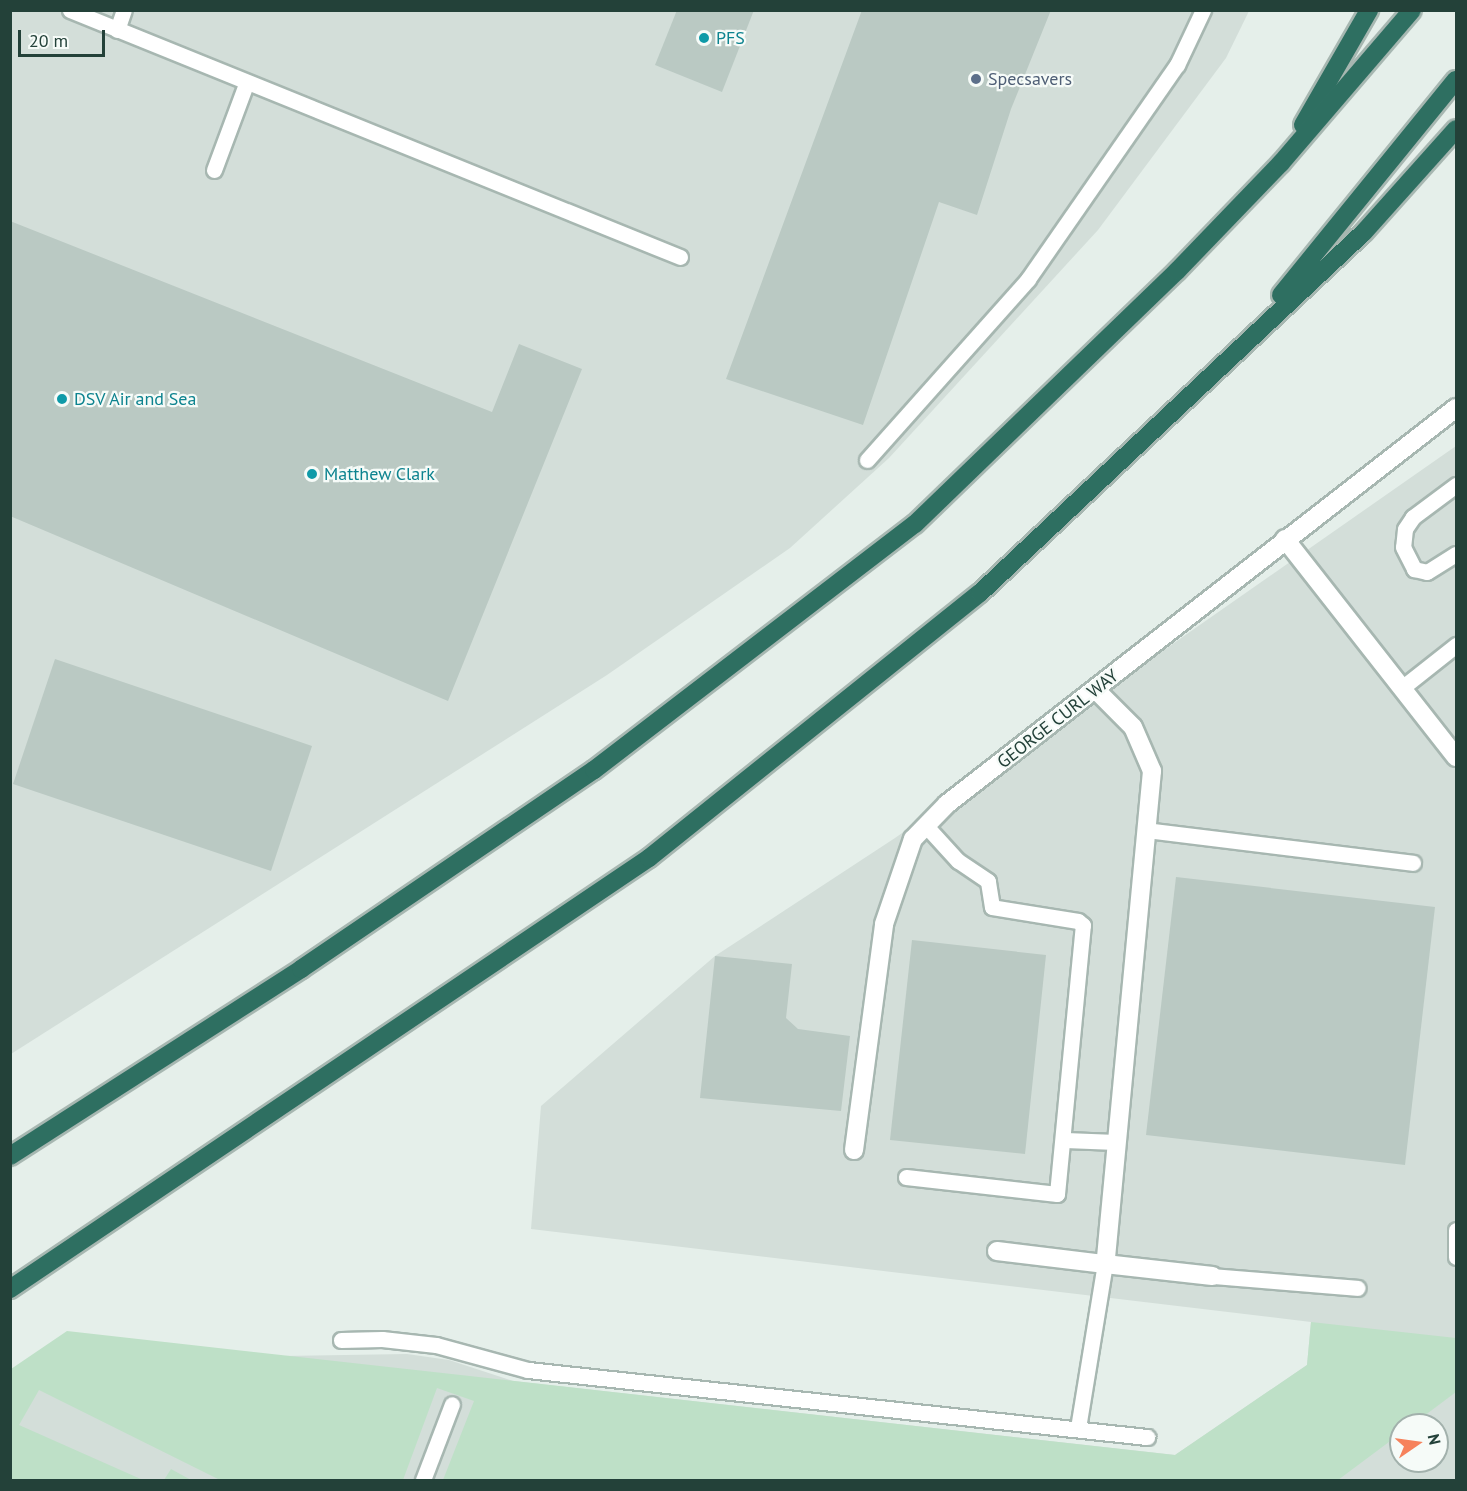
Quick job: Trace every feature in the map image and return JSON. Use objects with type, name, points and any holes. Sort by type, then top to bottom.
[{"type":"highway","points":[[1281,163],[1369,10]]},
{"type":"highway","points":[[10,1156],[301,969],[594,770],[905,531],[1058,389],[1281,163],[1412,10]]},
{"type":"highway","points":[[1242,344],[1456,80]]},
{"type":"highway","points":[[10,1289],[649,858],[980,593],[1242,344],[1364,232],[1456,129]]},
{"type":"street","name":"GEORGE CURL WAY","points":[[854,1150],[884,924],[913,839],[946,804],[1096,690],[1285,539],[1456,408]]},
{"type":"street","points":[[1285,539],[1403,687],[1456,758]]},
{"type":"street","points":[[1096,690],[1133,727],[1152,771],[1105,1264]]},
{"type":"street","points":[[997,1251],[1212,1276]]},
{"type":"lane","points":[[70,10],[246,84],[680,257]]},
{"type":"lane","points":[[117,30],[124,10]]},
{"type":"lane","points":[[867,460],[1028,279],[1177,65],[1203,10]]},
{"type":"lane","points":[[214,171],[246,84]]},
{"type":"lane","points":[[1456,485],[1413,517],[1405,529],[1403,547],[1413,569],[1427,572],[1456,554]]},
{"type":"lane","points":[[1403,687],[1456,645]]},
{"type":"lane","points":[[906,1178],[1057,1194],[1065,1140],[1083,925],[1078,921],[992,908],[988,881],[958,861],[926,826]]},
{"type":"lane","points":[[1146,830],[1413,863]]},
{"type":"lane","points":[[1065,1140],[1116,1142]]},
{"type":"lane","points":[[1456,1230],[1456,1257]]},
{"type":"lane","points":[[1078,1428],[1105,1264]]},
{"type":"lane","points":[[1212,1276],[1358,1288]]},
{"type":"lane","points":[[341,1340],[382,1339],[436,1345],[528,1370],[1148,1437]]},
{"type":"lane","points":[[423,1480],[452,1404]]},
{"type":"shaded area","points":[[10,11],[1249,11],[1226,58],[1098,230],[889,458],[790,548],[607,675],[11,1054]]},
{"type":"shaded area","points":[[1456,446],[1456,1480],[11,1480],[11,1369],[283,1356],[407,1354],[449,1360],[513,1381],[1175,1455],[1307,1365],[1311,1322],[531,1229],[541,1106],[715,956],[895,838]]},
{"type":"green space","points":[[1311,1322],[1456,1338],[1456,1392],[1428,1413],[1389,1413],[1389,1442],[1338,1480],[443,1480],[474,1401],[437,1388],[403,1480],[220,1480],[39,1390],[19,1425],[143,1480],[11,1480],[11,1369],[67,1331],[1175,1455],[1307,1365]]},
{"type":"green space","points":[[171,1469],[191,1480],[164,1480]]},
{"type":"building","name":"PFS","points":[[677,10],[754,10],[722,92],[655,65]]},
{"type":"building","points":[[862,10],[1051,10],[1011,109],[977,215],[939,202],[863,425],[726,379]]},
{"type":"building","name":"Matthew Clark","points":[[10,221],[492,412],[519,344],[582,369],[448,701],[10,516]]},
{"type":"building","points":[[55,659],[312,746],[271,871],[13,784]]},
{"type":"building","points":[[1176,877],[1435,907],[1405,1165],[1146,1135]]},
{"type":"building","points":[[912,940],[1046,955],[1025,1154],[890,1140]]},
{"type":"building","points":[[715,956],[792,964],[786,1018],[798,1029],[850,1036],[841,1111],[700,1098]]},
{"type":"place","name":"PFS","points":[[704,38]]},
{"type":"place","name":"Specsavers","points":[[976,79]]},
{"type":"place","name":"DSV Air and Sea","points":[[62,399]]},
{"type":"place","name":"Matthew Clark","points":[[312,474]]}]
